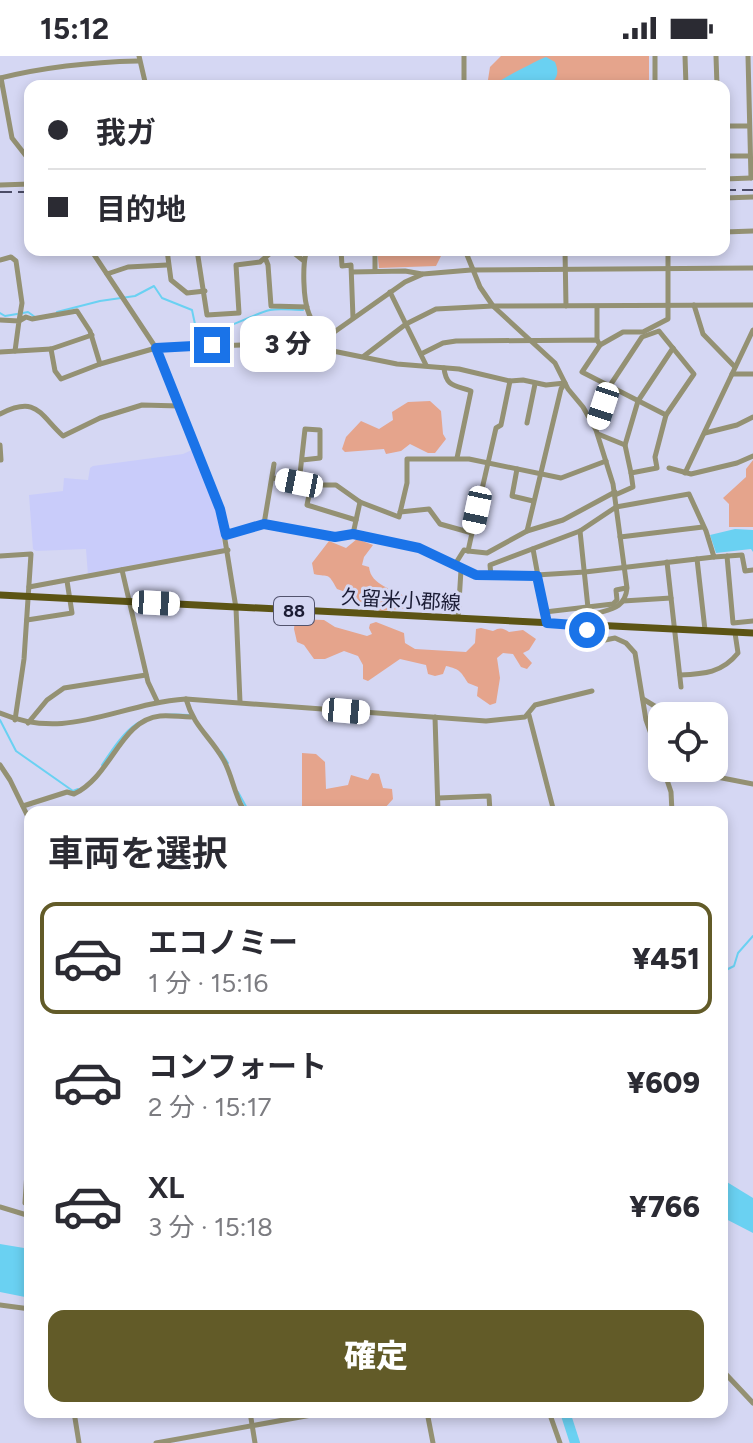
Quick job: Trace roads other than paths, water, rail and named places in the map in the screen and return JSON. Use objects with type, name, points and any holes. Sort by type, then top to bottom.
[{"type":"main road","name":"久留米小郡線","points":[[0,595],[753,633]]},
{"type":"street","points":[[464,56],[464,80]]},
{"type":"street","points":[[655,56],[655,80]]},
{"type":"street","points":[[685,56],[686,80]]},
{"type":"street","points":[[716,56],[717,80]]},
{"type":"street","points":[[730,179],[752,178],[748,56]]},
{"type":"street","points":[[24,153],[12,138],[1,78],[23,72],[139,58],[144,80]]},
{"type":"street","points":[[730,126],[748,126]]},
{"type":"street","points":[[730,156],[749,156]]},
{"type":"street","points":[[0,185],[24,184]]},
{"type":"street","points":[[730,198],[753,197]]},
{"type":"street","points":[[730,232],[753,231]]},
{"type":"street","points":[[95,256],[156,348],[220,509],[236,608],[240,702]]},
{"type":"street","points":[[167,256],[171,280],[182,291],[205,291]]},
{"type":"street","points":[[197,256],[207,315],[239,313],[236,265],[254,264],[269,256]]},
{"type":"street","points":[[298,256],[304,261]]},
{"type":"street","points":[[305,256],[307,307],[322,343]]},
{"type":"street","points":[[341,256],[342,266],[351,265],[353,318]]},
{"type":"street","points":[[375,256],[375,271]]},
{"type":"street","points":[[467,256],[471,270],[493,306],[555,363],[597,432],[615,493],[627,588],[623,601],[613,610],[593,614],[588,634],[592,641],[603,642],[615,638],[631,647],[637,660],[648,725]]},
{"type":"street","points":[[565,256],[566,306]]},
{"type":"street","points":[[421,354],[443,343],[456,341],[598,342],[623,332],[643,332],[668,319],[668,256]]},
{"type":"street","points":[[0,260],[11,257],[16,261],[22,303],[15,351]]},
{"type":"street","points":[[266,260],[271,306],[307,307]]},
{"type":"street","points":[[107,274],[128,267],[167,265]]},
{"type":"street","points":[[352,272],[423,274],[471,270],[753,268]]},
{"type":"street","points":[[313,347],[390,292],[423,274]]},
{"type":"street","points":[[390,292],[426,366]]},
{"type":"street","points":[[694,305],[703,334],[734,371],[753,374]]},
{"type":"street","points":[[364,357],[406,324],[436,309],[753,305]]},
{"type":"street","points":[[597,307],[598,342],[582,372],[666,415]]},
{"type":"street","points":[[0,320],[19,321],[26,317],[32,319],[77,311],[92,335],[100,364]]},
{"type":"street","points":[[685,473],[751,340],[753,330]]},
{"type":"street","points":[[597,432],[609,387],[642,337],[659,331],[694,374],[666,415],[655,457],[657,468],[631,473]]},
{"type":"street","points":[[0,352],[51,349],[92,335]]},
{"type":"street","points":[[51,349],[55,371],[61,379],[156,348],[272,344],[313,347],[459,369],[510,381],[565,383]]},
{"type":"street","points":[[453,567],[464,550],[487,553],[527,531],[552,525],[633,487],[625,445],[638,401],[673,348]]},
{"type":"street","points":[[444,368],[448,383],[471,391],[457,458]]},
{"type":"street","points":[[468,551],[510,381]]},
{"type":"street","points":[[527,531],[565,383]]},
{"type":"street","points":[[527,423],[535,384]]},
{"type":"street","points":[[0,414],[20,405],[35,408],[44,413],[63,436],[100,418],[142,405],[180,406]]},
{"type":"street","points":[[704,434],[753,417]]},
{"type":"street","points":[[299,483],[305,429],[320,430],[320,458],[302,460]]},
{"type":"street","points":[[597,432],[625,445]]},
{"type":"street","points":[[0,445],[1,460]]},
{"type":"street","points":[[669,468],[691,474],[753,456]]},
{"type":"street","points":[[273,478],[311,485],[336,485],[360,502],[399,517],[407,483],[407,459],[457,458],[561,478],[606,461]]},
{"type":"street","points":[[264,524],[274,464]]},
{"type":"street","points":[[517,469],[512,496],[533,501]]},
{"type":"street","points":[[311,485],[307,505],[356,520]]},
{"type":"street","points":[[491,576],[490,565],[580,531],[616,507],[689,494],[714,557]]},
{"type":"street","points":[[353,534],[360,502]]},
{"type":"street","points":[[400,512],[429,509],[440,524],[472,533]]},
{"type":"street","points":[[226,535],[264,524],[335,537],[353,534],[419,548],[453,567],[476,575],[491,576],[585,572],[742,555],[745,571],[753,570]]},
{"type":"street","points":[[620,537],[703,527]]},
{"type":"street","points":[[580,531],[588,608]]},
{"type":"street","points":[[533,549],[547,623]]},
{"type":"street","points":[[29,587],[228,550]]},
{"type":"street","points":[[0,556],[31,554],[15,720]]},
{"type":"street","points":[[727,556],[733,623],[753,621]]},
{"type":"street","points":[[697,559],[705,631]]},
{"type":"street","points":[[667,562],[681,687]]},
{"type":"street","points":[[122,570],[146,675],[157,701]]},
{"type":"street","points":[[458,619],[461,570]]},
{"type":"street","points":[[27,620],[72,613],[67,581]]},
{"type":"street","points":[[545,612],[613,604],[617,600],[616,590],[627,588]]},
{"type":"street","points":[[623,601],[671,598]]},
{"type":"street","points":[[680,675],[727,666],[738,653],[735,633]]},
{"type":"street","points":[[28,723],[47,700],[64,688],[146,675]]},
{"type":"street","points":[[552,806],[529,715],[535,705],[592,691]]},
{"type":"street","points":[[186,699],[191,717],[225,761],[242,806]]},
{"type":"street","points":[[0,713],[28,723],[67,725],[157,701],[186,699],[435,717],[507,720],[529,715]]},
{"type":"street","points":[[642,699],[648,703]]},
{"type":"street","points":[[1,768],[23,806],[67,792],[74,794],[93,784],[133,728],[161,715],[191,717]]},
{"type":"street","points":[[435,717],[438,806]]},
{"type":"street","points":[[728,779],[753,784]]},
{"type":"street","points":[[668,782],[672,806]]},
{"type":"street","points":[[438,798],[489,796],[490,806]]},
{"type":"street","points":[[0,1207],[24,1214]]},
{"type":"street","points":[[0,1305],[24,1308]]},
{"type":"street","points":[[728,1376],[753,1403]]},
{"type":"street","points":[[75,1418],[79,1443]]},
{"type":"street","points":[[251,1418],[255,1443]]},
{"type":"street","points":[[156,1443],[295,1418]]},
{"type":"street","points":[[428,1418],[433,1443]]},
{"type":"street","points":[[551,1418],[560,1443]]},
{"type":"waterway","points":[[57,312],[135,296],[154,286],[162,298],[192,310],[196,329],[205,331],[223,328],[270,310],[303,310]]},
{"type":"waterway","points":[[23,313],[28,312],[35,317]]},
{"type":"waterway","points":[[0,313],[5,316],[17,314]]},
{"type":"waterway","points":[[102,765],[136,724],[158,716],[189,715]]},
{"type":"waterway","points":[[0,720],[16,751],[73,791],[78,789]]},
{"type":"waterway","points":[[221,752],[228,763]]},
{"type":"waterway","points":[[238,792],[246,806]]},
{"type":"waterway","points":[[728,969],[734,966],[738,953],[753,936]]},
{"type":"waterway","points":[[567,1418],[575,1443]]},
{"type":"railway","points":[[730,190],[753,190]]},
{"type":"railway","points":[[0,192],[24,192]]}]
